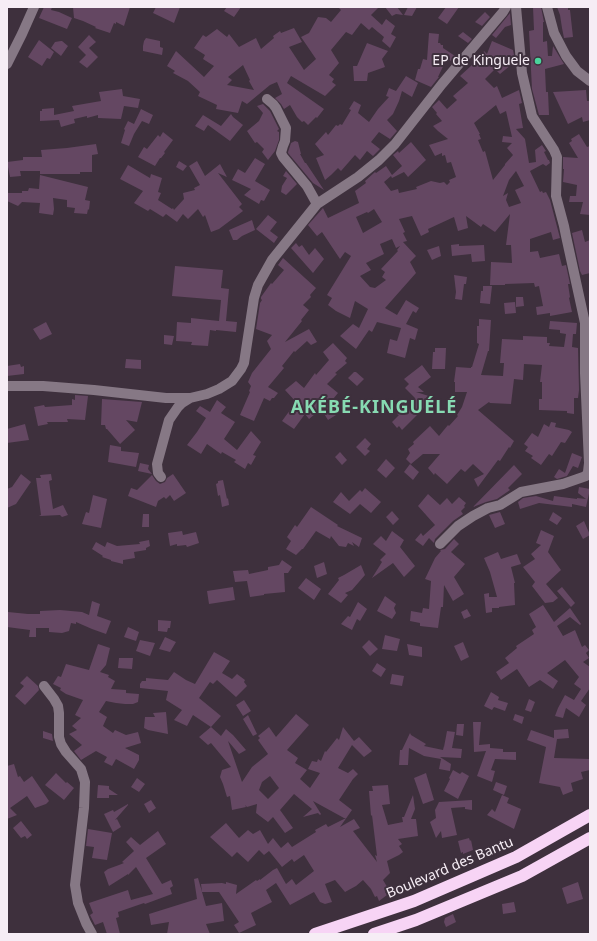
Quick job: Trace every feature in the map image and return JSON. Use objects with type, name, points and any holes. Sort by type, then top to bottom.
[{"type":"highway","name":"Boulevard des Bantu","points":[[315,934],[414,901],[516,858],[590,815]]},
{"type":"highway","points":[[374,934],[416,920],[522,876],[590,838]]},
{"type":"street","points":[[7,64],[34,7]]},
{"type":"street","points":[[7,386],[43,386],[166,398],[190,398],[207,394],[232,381],[244,363],[254,298],[258,285],[272,260],[317,204],[358,177],[379,160],[395,144],[442,84],[506,7]]},
{"type":"street","points":[[440,544],[458,526],[488,508],[500,505],[521,492],[563,484],[586,476],[588,472],[585,323],[556,196],[557,157],[532,116],[522,74],[516,7]]},
{"type":"street","points":[[547,7],[554,32],[566,56],[576,71],[590,81]]},
{"type":"street","points":[[267,99],[276,108],[286,128],[282,158],[307,186],[317,204]]},
{"type":"street","points":[[161,476],[158,473],[157,464],[169,420],[182,402],[190,398]]},
{"type":"street","points":[[44,686],[58,706],[58,737],[66,752],[82,769],[85,782],[84,808],[75,885],[78,903],[92,934]]},
{"type":"building","points":[[44,7],[52,7],[51,10],[72,18],[67,29],[39,18]]},
{"type":"building","points":[[73,7],[130,7],[124,26],[116,22],[116,24],[114,23],[110,33],[74,18]]},
{"type":"building","points":[[156,7],[180,7],[174,23],[153,13]]},
{"type":"building","points":[[227,7],[241,7],[234,17],[224,11]]},
{"type":"building","points":[[338,7],[379,7],[371,15],[382,25],[386,19],[395,26],[391,34],[396,37],[390,48],[382,41],[384,37],[372,27],[369,30],[361,23],[352,35],[346,32],[331,50],[339,63],[329,75],[334,79],[332,82],[336,85],[325,96],[291,76],[287,83],[324,109],[317,118],[316,117],[308,125],[297,117],[290,105],[284,109],[275,98],[282,94],[277,82],[270,85],[247,104],[242,101],[238,113],[216,109],[217,105],[198,96],[200,92],[188,81],[173,73],[175,71],[167,66],[176,51],[204,77],[214,66],[203,59],[205,55],[194,48],[203,35],[206,37],[217,29],[227,37],[229,34],[239,47],[256,38],[261,49],[280,31],[281,33],[294,28],[302,42],[289,47],[304,70],[316,59],[301,37],[309,33],[318,17],[326,18],[331,22],[341,10]],"holes":[[[243,65],[250,80],[249,81],[254,90],[227,85],[232,80],[228,77]]]},
{"type":"building","points":[[385,7],[397,7],[403,15],[396,14],[392,16]]},
{"type":"building","points":[[408,7],[417,7],[412,16],[404,15]]},
{"type":"building","points":[[446,7],[459,7],[447,24],[438,18]]},
{"type":"building","name":"EP de Kinguele","points":[[533,7],[541,7],[544,22],[543,42],[547,41],[548,56],[552,56],[553,46],[564,64],[545,69],[549,115],[539,115],[532,89],[529,31],[534,30]]},
{"type":"building","points":[[557,7],[568,7],[568,10],[570,10],[573,37],[564,38]]},
{"type":"building","points":[[485,12],[490,17],[482,26],[475,22]]},
{"type":"building","points":[[510,13],[511,25],[505,27],[496,38],[492,35]]},
{"type":"building","points":[[463,32],[472,39],[468,43],[458,36]]},
{"type":"building","points":[[429,33],[439,34],[438,43],[443,45],[443,48],[455,56],[451,61],[447,58],[439,77],[431,87],[415,80],[423,59],[427,60]]},
{"type":"building","points":[[89,35],[96,42],[89,48],[98,57],[87,68],[79,62],[86,55],[78,47]]},
{"type":"building","points":[[146,38],[160,41],[160,47],[163,48],[162,55],[143,51],[144,41]]},
{"type":"building","points":[[39,40],[54,52],[50,59],[47,58],[42,66],[28,57]]},
{"type":"building","points":[[62,41],[68,46],[61,56],[51,48],[55,42]]},
{"type":"building","points":[[492,41],[513,50],[514,55],[511,65],[500,74],[495,69],[485,79],[494,88],[497,86],[502,98],[519,90],[522,103],[519,104],[523,128],[516,129],[525,139],[529,163],[536,162],[535,150],[542,145],[546,151],[544,152],[550,163],[546,166],[543,164],[530,171],[540,192],[546,192],[550,200],[560,238],[553,240],[551,232],[530,239],[530,252],[538,251],[540,258],[559,254],[562,266],[566,265],[570,284],[568,284],[572,312],[550,316],[550,313],[537,315],[536,307],[543,306],[539,286],[535,287],[534,283],[490,285],[491,262],[512,263],[511,245],[506,245],[510,214],[495,232],[483,224],[481,227],[466,216],[468,228],[458,231],[454,217],[428,229],[429,232],[421,236],[412,216],[399,219],[407,241],[403,242],[416,256],[410,262],[416,273],[385,308],[397,315],[406,300],[419,308],[416,313],[413,311],[406,324],[418,329],[415,340],[410,338],[405,358],[387,353],[390,339],[397,341],[401,328],[377,322],[372,332],[369,330],[356,349],[340,336],[353,324],[359,328],[368,309],[355,301],[350,318],[328,305],[332,298],[327,295],[351,256],[345,252],[340,259],[322,232],[317,236],[308,225],[323,208],[328,218],[359,203],[355,191],[366,183],[365,181],[375,172],[376,173],[386,166],[392,175],[402,166],[393,155],[398,151],[399,153],[411,142],[426,160],[408,177],[404,172],[392,178],[391,176],[384,182],[391,191],[398,189],[399,193],[417,189],[416,187],[431,181],[440,183],[444,182],[447,185],[450,182],[449,180],[456,177],[451,162],[447,163],[445,155],[442,156],[442,153],[435,156],[429,145],[448,139],[433,126],[442,121],[432,107],[439,100],[447,109],[457,100],[453,96],[468,83],[460,76],[472,65],[473,66],[482,56],[484,51],[487,54]],"holes":[[[496,105],[500,114],[506,111],[512,137],[503,136],[502,142],[512,143],[507,148],[513,155],[493,180],[485,151],[483,152],[478,140],[481,139],[480,134],[474,123]],[[516,171],[524,186],[515,190],[521,203],[509,207],[506,200],[508,193],[503,196],[509,180]],[[374,209],[382,222],[363,233],[356,217],[367,212],[368,213]],[[392,239],[396,248],[400,246],[397,250],[398,251],[381,269],[385,272],[382,277],[386,280],[375,288],[370,287],[360,276],[371,270],[366,263],[384,254],[380,244]]]},
{"type":"building","points":[[367,43],[388,51],[382,59],[385,67],[368,73],[367,81],[354,81],[353,66],[357,66]]},
{"type":"building","points":[[406,76],[418,83],[412,97],[402,91],[393,114],[387,120],[397,131],[390,139],[379,132],[371,142],[380,149],[373,156],[367,151],[360,160],[355,155],[341,171],[338,168],[325,180],[316,158],[324,155],[315,144],[326,132],[328,135],[336,125],[342,125],[351,110],[349,109],[354,101],[361,105],[358,113],[369,122],[389,97],[386,96],[389,88],[396,91]]},
{"type":"building","points":[[122,89],[123,96],[140,99],[138,108],[124,106],[121,119],[98,118],[98,115],[87,118],[87,116],[74,119],[75,123],[61,127],[59,120],[40,121],[40,111],[42,111],[42,109],[54,108],[54,115],[74,111],[72,106],[101,101],[99,92]]},
{"type":"building","points":[[586,90],[587,101],[590,101],[590,120],[583,122],[582,117],[568,124],[553,92]]},
{"type":"building","points":[[263,104],[270,111],[279,129],[277,131],[279,132],[279,140],[275,151],[268,160],[262,152],[264,149],[257,142],[255,143],[247,131],[259,121],[263,113],[257,106]]},
{"type":"building","points":[[141,109],[153,115],[149,124],[142,121],[129,146],[121,143],[124,129],[128,121],[134,124]]},
{"type":"building","points":[[231,114],[243,125],[230,141],[208,125],[204,131],[195,126],[203,115],[221,126]]},
{"type":"building","points":[[163,132],[173,140],[155,166],[138,157],[144,147],[147,149],[158,135],[160,137]]},
{"type":"building","points":[[579,134],[587,147],[590,146],[590,215],[580,214],[583,202],[569,202],[570,196],[576,196],[577,185],[563,182],[563,157],[578,158],[569,143],[572,141],[571,139]]},
{"type":"building","points":[[295,141],[298,142],[300,154],[305,163],[324,190],[313,183],[288,153],[291,143]]},
{"type":"building","points":[[96,144],[98,154],[92,155],[92,172],[80,172],[80,174],[40,174],[40,171],[20,171],[21,176],[10,177],[7,162],[23,160],[23,157],[42,157],[41,150]]},
{"type":"building","points":[[255,158],[265,164],[255,181],[270,190],[264,201],[261,200],[259,204],[244,195],[251,189],[232,180],[238,169],[245,173]]},
{"type":"building","points":[[179,161],[187,166],[183,171],[176,167]]},
{"type":"building","points":[[197,161],[205,176],[220,164],[227,177],[218,173],[242,204],[239,207],[243,211],[219,229],[211,232],[205,215],[203,217],[198,209],[188,219],[183,214],[177,222],[166,214],[163,217],[150,209],[148,211],[134,203],[143,191],[120,179],[128,165],[150,178],[151,174],[162,178],[158,192],[161,193],[158,200],[174,210],[184,199],[183,193],[195,190],[194,188],[200,185],[189,166]]},
{"type":"building","points":[[286,171],[297,184],[286,195],[281,192],[282,186],[287,178],[283,176]]},
{"type":"building","points":[[40,175],[88,187],[85,200],[90,201],[87,214],[74,213],[75,208],[67,207],[67,200],[53,198],[53,215],[39,213],[40,203],[22,202],[18,206],[7,201],[7,193],[22,193],[22,191],[28,191],[29,188],[39,189]]},
{"type":"building","points":[[268,215],[277,222],[270,231],[278,237],[274,243],[256,229]]},
{"type":"building","points":[[252,220],[255,230],[237,240],[233,240],[229,230]]},
{"type":"building","points":[[582,230],[585,242],[590,240],[590,273],[582,275],[572,233]]},
{"type":"building","points":[[296,243],[299,247],[302,245],[309,255],[315,248],[324,259],[313,273],[291,248]]},
{"type":"building","points":[[459,244],[459,246],[484,245],[485,261],[472,262],[471,254],[452,256],[451,245]]},
{"type":"building","points":[[439,246],[441,256],[432,260],[427,250]]},
{"type":"building","points":[[283,258],[316,288],[310,295],[311,297],[303,305],[309,310],[285,342],[309,329],[317,342],[311,345],[307,341],[295,352],[294,351],[282,366],[284,368],[268,387],[278,393],[270,401],[264,398],[254,421],[240,415],[250,392],[251,386],[248,382],[252,373],[271,349],[267,341],[272,335],[256,329],[260,303],[262,300],[261,297],[271,283],[272,284],[284,270],[278,265]]},
{"type":"building","points":[[175,266],[223,270],[221,288],[229,289],[226,321],[237,322],[236,332],[210,330],[208,346],[191,345],[192,342],[176,341],[177,322],[191,323],[191,318],[219,321],[221,300],[172,296]]},
{"type":"building","points":[[454,275],[467,277],[466,284],[464,284],[462,300],[455,299],[456,292]]},
{"type":"building","points":[[483,286],[492,286],[490,304],[480,303]]},
{"type":"building","points":[[516,297],[523,297],[524,306],[516,307]]},
{"type":"building","points":[[515,302],[516,313],[505,314],[504,303]]},
{"type":"building","points":[[479,319],[491,320],[489,351],[481,375],[503,376],[504,363],[500,363],[502,339],[523,340],[523,336],[547,337],[547,343],[550,343],[549,346],[564,347],[566,334],[560,333],[560,330],[549,329],[550,321],[577,323],[576,334],[573,334],[572,347],[578,348],[578,398],[574,398],[574,414],[567,413],[567,411],[539,410],[539,399],[542,399],[542,382],[540,382],[542,365],[524,364],[523,380],[514,379],[511,404],[489,402],[478,410],[514,441],[510,448],[509,447],[500,461],[498,460],[478,487],[474,479],[484,474],[473,464],[465,472],[461,469],[447,484],[435,473],[434,475],[428,468],[440,454],[423,454],[411,464],[406,459],[410,453],[408,449],[414,444],[413,442],[430,426],[439,436],[458,416],[457,415],[462,407],[467,392],[455,392],[454,382],[456,367],[472,367],[479,344],[477,343],[477,326],[479,326]]},
{"type":"building","points":[[46,322],[52,334],[40,340],[33,329]]},
{"type":"building","points":[[164,335],[174,336],[172,345],[164,344]]},
{"type":"building","points":[[333,343],[347,358],[345,361],[347,363],[335,373],[337,374],[327,384],[338,393],[329,404],[336,415],[328,420],[321,409],[309,419],[305,414],[294,429],[282,421],[296,402],[285,390],[296,381],[304,388],[315,373],[316,375],[329,360],[323,352]]},
{"type":"building","points":[[435,348],[446,348],[445,369],[432,369],[433,352],[435,352]]},
{"type":"building","points":[[126,359],[141,360],[141,369],[125,368]]},
{"type":"building","points":[[20,364],[21,367],[24,366],[24,374],[7,376],[7,366]]},
{"type":"building","points":[[422,365],[431,377],[418,387],[424,392],[416,392],[432,397],[419,414],[402,430],[399,426],[397,428],[392,422],[404,407],[407,410],[415,398],[405,388],[409,384],[404,379]]},
{"type":"building","points":[[354,372],[364,379],[357,386],[348,378]]},
{"type":"building","points":[[75,395],[88,396],[85,420],[67,419],[68,422],[47,422],[48,424],[38,426],[34,407],[44,405],[45,407],[72,405],[72,399],[75,400]]},
{"type":"building","points":[[102,399],[142,402],[137,422],[126,420],[135,430],[120,444],[106,429],[105,425],[101,425]]},
{"type":"building","points":[[217,400],[226,407],[221,413],[235,422],[224,439],[237,450],[251,431],[261,442],[253,455],[256,456],[251,465],[248,463],[245,469],[234,462],[236,460],[222,452],[221,454],[207,444],[201,454],[187,445],[206,418],[196,411],[200,406],[210,412]]},
{"type":"building","points":[[551,422],[556,423],[555,427],[572,432],[565,443],[561,442],[552,456],[549,454],[541,465],[531,458],[533,456],[525,451],[528,447],[524,444],[532,433],[538,437],[544,424],[549,427]]},
{"type":"building","points":[[25,424],[29,440],[7,443],[7,429]]},
{"type":"building","points":[[365,438],[371,444],[367,449],[370,451],[365,456],[356,447]]},
{"type":"building","points":[[110,445],[121,447],[121,451],[139,453],[136,467],[108,462]]},
{"type":"building","points":[[340,452],[347,460],[342,465],[335,457]]},
{"type":"building","points":[[572,453],[582,457],[578,468],[573,466],[567,476],[557,479],[554,477],[559,469],[565,473]]},
{"type":"building","points":[[386,459],[395,468],[386,478],[377,470]]},
{"type":"building","points":[[140,463],[149,465],[148,469],[152,474],[138,471]]},
{"type":"building","points":[[410,464],[419,472],[413,480],[404,472]]},
{"type":"building","points":[[514,465],[522,474],[508,488],[510,490],[497,499],[473,507]]},
{"type":"building","points":[[21,474],[31,482],[16,504],[7,508],[7,489],[12,487]]},
{"type":"building","points":[[51,474],[52,480],[49,481],[53,509],[63,505],[68,515],[62,517],[60,515],[39,516],[41,515],[36,478],[41,478],[40,475]]},
{"type":"building","points":[[173,474],[186,493],[174,501],[170,495],[166,499],[164,497],[158,501],[156,507],[128,496],[131,488],[137,490],[152,475],[160,484],[165,482],[167,478]]},
{"type":"building","points":[[223,480],[229,505],[222,507],[216,484],[218,481]]},
{"type":"building","points":[[579,487],[590,489],[586,507],[572,504],[572,507],[539,503],[520,509],[518,502],[523,498],[536,496],[553,501],[554,496],[586,499],[578,493]]},
{"type":"building","points":[[365,488],[381,502],[371,513],[360,504],[350,514],[333,502],[341,492],[349,501],[360,490],[362,492]]},
{"type":"building","points":[[428,494],[440,505],[447,498],[452,504],[459,497],[466,503],[464,506],[465,507],[461,511],[463,514],[453,521],[435,539],[434,543],[429,538],[423,546],[415,540],[421,533],[423,536],[435,525],[418,506]]},
{"type":"building","points":[[93,495],[107,499],[101,528],[82,524],[86,512],[89,513]]},
{"type":"building","points":[[311,507],[338,525],[337,526],[362,538],[359,547],[352,542],[354,546],[348,543],[346,547],[339,546],[331,536],[330,539],[316,531],[303,549],[296,555],[286,549],[291,541],[287,537],[295,525],[297,527]]},
{"type":"building","points":[[392,511],[399,519],[393,525],[386,517]]},
{"type":"building","points":[[500,512],[505,524],[495,528],[489,515]]},
{"type":"building","points":[[553,512],[562,518],[557,525],[549,520]]},
{"type":"building","points":[[143,514],[149,514],[149,527],[142,527]]},
{"type":"building","points":[[584,521],[590,535],[583,539],[576,526]]},
{"type":"building","points":[[541,530],[554,536],[548,552],[561,570],[546,584],[558,598],[553,602],[545,603],[532,586],[535,582],[523,567],[535,559],[531,554],[541,545],[536,543]]},
{"type":"building","points":[[182,531],[183,535],[196,532],[199,543],[187,547],[186,545],[177,546],[177,544],[170,546],[168,533]]},
{"type":"building","points":[[392,531],[404,540],[400,547],[415,566],[404,577],[393,563],[372,578],[382,562],[380,560],[386,554],[373,544],[381,536],[386,541]]},
{"type":"building","points":[[454,539],[459,544],[451,552],[465,564],[454,577],[464,594],[453,601],[444,585],[443,607],[441,607],[438,628],[420,626],[420,623],[410,621],[411,611],[422,613],[423,608],[429,609],[431,581],[425,579],[435,558],[441,551],[440,550],[445,549]]},
{"type":"building","points":[[149,540],[150,546],[146,548],[146,550],[134,552],[135,558],[123,560],[123,564],[102,557],[103,556],[92,549],[96,542],[105,547],[107,542],[117,546],[140,544],[139,542]]},
{"type":"building","points":[[498,552],[501,559],[517,554],[521,564],[511,567],[515,583],[515,605],[492,608],[492,612],[486,613],[484,594],[489,593],[489,597],[497,597],[490,572],[484,558]]},
{"type":"building","points":[[282,560],[292,567],[288,573],[284,573],[285,592],[250,597],[247,581],[235,582],[233,571],[248,570],[249,574],[268,570],[268,567],[279,565]]},
{"type":"building","points":[[324,562],[327,574],[317,578],[314,566]]},
{"type":"building","points":[[361,565],[365,575],[352,590],[345,593],[348,595],[341,603],[328,594],[339,580],[338,578]]},
{"type":"building","points":[[306,578],[321,589],[314,600],[298,588]]},
{"type":"building","points":[[233,587],[235,600],[209,604],[207,591]]},
{"type":"building","points":[[562,587],[575,603],[571,607],[557,591]]},
{"type":"building","points":[[385,596],[396,604],[394,608],[396,613],[392,619],[377,611]]},
{"type":"building","points":[[92,601],[100,604],[97,616],[111,621],[106,634],[76,622],[76,624],[71,623],[69,631],[62,633],[49,632],[49,628],[36,628],[36,637],[29,637],[30,630],[7,627],[8,612],[40,614],[40,611],[60,610],[82,612],[89,615]]},
{"type":"building","points":[[358,602],[367,609],[360,621],[357,619],[352,630],[341,624],[348,616],[350,617]]},
{"type":"building","points":[[543,605],[554,622],[570,608],[581,624],[580,625],[570,617],[557,626],[563,636],[575,630],[582,647],[585,645],[589,650],[586,653],[589,658],[583,662],[590,667],[590,688],[581,701],[586,705],[579,717],[566,708],[563,718],[555,716],[565,695],[574,700],[581,689],[574,684],[579,677],[565,660],[547,673],[558,681],[553,689],[540,680],[529,687],[517,669],[501,680],[496,672],[509,663],[505,658],[517,648],[516,646],[534,634],[532,630],[536,627],[529,614]]},
{"type":"building","points":[[467,609],[471,616],[464,619],[461,612]]},
{"type":"building","points":[[158,620],[171,621],[170,628],[168,628],[167,632],[158,631]]},
{"type":"building","points":[[128,627],[139,632],[136,641],[124,637]]},
{"type":"building","points":[[385,635],[400,639],[397,651],[382,649]]},
{"type":"building","points":[[165,637],[176,642],[170,652],[159,649]]},
{"type":"building","points":[[140,640],[155,643],[150,656],[136,651]]},
{"type":"building","points":[[369,640],[378,649],[370,656],[362,647]]},
{"type":"building","points":[[463,642],[469,657],[461,661],[454,646]]},
{"type":"building","points":[[98,644],[110,648],[106,665],[100,672],[109,675],[108,677],[115,681],[111,689],[126,690],[126,693],[139,694],[138,702],[133,704],[106,701],[99,712],[107,717],[103,726],[113,733],[115,730],[126,735],[138,732],[141,743],[125,748],[139,755],[139,760],[134,769],[116,759],[112,766],[104,762],[107,757],[96,751],[81,760],[74,751],[82,745],[69,734],[77,730],[72,726],[81,718],[75,715],[83,700],[66,694],[60,690],[61,688],[53,684],[58,676],[61,677],[66,664],[89,670]]},
{"type":"building","points":[[407,644],[422,647],[422,657],[409,655]]},
{"type":"building","points":[[214,652],[230,661],[222,673],[232,679],[237,674],[245,680],[244,682],[247,686],[236,697],[217,680],[213,684],[210,682],[199,698],[221,716],[211,727],[193,715],[187,726],[174,720],[182,710],[166,700],[168,691],[140,688],[140,684],[142,681],[146,681],[146,678],[168,680],[174,672],[195,684]]},
{"type":"building","points":[[119,658],[133,658],[132,669],[118,668]]},
{"type":"building","points":[[377,663],[386,669],[381,677],[372,671]]},
{"type":"building","points":[[392,674],[404,676],[402,686],[390,684]]},
{"type":"building","points":[[27,676],[38,686],[39,690],[25,705],[15,696],[24,686],[20,683]]},
{"type":"building","points":[[491,692],[499,697],[498,700],[508,703],[505,711],[494,707],[492,710],[484,706]]},
{"type":"building","points":[[529,699],[535,702],[531,712],[525,710]]},
{"type":"building","points":[[244,700],[251,711],[243,716],[236,705]]},
{"type":"building","points":[[166,712],[168,734],[144,728],[145,717],[155,717],[153,713]]},
{"type":"building","points":[[296,714],[309,725],[287,750],[298,758],[295,763],[307,770],[300,779],[310,788],[320,773],[308,769],[312,761],[317,762],[318,759],[321,761],[325,751],[326,752],[337,738],[339,740],[343,727],[354,741],[359,737],[372,751],[364,757],[352,745],[338,768],[348,773],[353,769],[358,774],[339,800],[352,810],[340,827],[354,819],[360,828],[353,831],[377,862],[375,855],[377,856],[369,791],[373,791],[372,786],[388,785],[390,804],[382,805],[388,825],[403,822],[402,817],[404,817],[413,795],[415,809],[411,819],[416,819],[418,836],[398,839],[402,844],[399,846],[403,852],[387,861],[390,873],[383,880],[389,890],[385,892],[387,895],[379,901],[377,896],[375,897],[371,889],[363,880],[345,892],[335,880],[325,884],[332,902],[325,904],[320,902],[314,892],[290,905],[276,883],[266,890],[272,902],[251,913],[256,925],[239,933],[234,925],[239,922],[219,892],[202,892],[201,884],[226,884],[226,882],[237,885],[236,894],[277,868],[286,884],[292,879],[296,885],[314,871],[304,855],[294,862],[292,859],[282,867],[269,851],[264,855],[259,850],[248,862],[237,852],[232,857],[210,837],[226,823],[239,838],[248,830],[253,834],[260,830],[268,844],[273,838],[281,848],[288,842],[292,847],[326,824],[328,827],[346,818],[313,801],[321,814],[320,815],[318,813],[303,817],[312,809],[294,794],[280,810],[293,828],[285,833],[273,817],[268,822],[256,813],[257,804],[247,807],[245,805],[246,807],[232,810],[230,796],[227,797],[220,777],[222,770],[231,767],[211,743],[208,745],[199,737],[211,727],[221,736],[226,729],[233,735],[246,750],[239,754],[228,741],[242,782],[252,767],[268,754],[258,740],[260,738],[258,736],[269,727],[276,737]],"holes":[[[270,776],[279,788],[268,799],[259,790],[262,782]]]},
{"type":"building","points":[[515,714],[524,717],[522,724],[513,720]]},
{"type":"building","points":[[248,715],[257,734],[253,736],[243,719]]},
{"type":"building","points":[[473,722],[481,722],[479,745],[490,744],[490,748],[503,749],[503,752],[516,752],[516,760],[495,759],[491,770],[495,771],[492,782],[477,776],[486,751],[474,752]]},
{"type":"building","points":[[457,724],[464,724],[463,736],[456,735]]},
{"type":"building","points":[[568,729],[569,738],[557,739],[554,758],[590,759],[590,770],[581,772],[583,779],[571,783],[573,791],[563,795],[560,787],[539,783],[546,747],[527,740],[531,730],[554,738],[554,730]]},
{"type":"building","points":[[43,731],[52,734],[53,741],[43,738]]},
{"type":"building","points":[[447,731],[455,732],[452,748],[462,749],[461,758],[440,757],[451,764],[450,771],[439,769],[441,759],[424,756],[409,748],[408,765],[399,765],[400,750],[402,750],[410,733],[426,744],[424,746],[443,750]]},
{"type":"building","points":[[14,764],[18,777],[20,776],[24,782],[32,776],[49,801],[46,804],[35,808],[27,796],[10,808],[17,815],[7,819],[7,766]]},
{"type":"building","points":[[453,770],[460,774],[462,772],[469,776],[458,799],[444,791]]},
{"type":"building","points":[[56,773],[66,783],[67,782],[74,788],[64,800],[45,785]]},
{"type":"building","points":[[426,773],[434,800],[423,804],[414,778]]},
{"type":"building","points":[[137,778],[145,784],[139,792],[131,787]]},
{"type":"building","points":[[496,782],[507,786],[504,795],[493,790]]},
{"type":"building","points":[[98,785],[109,786],[109,789],[118,795],[109,795],[109,798],[97,798]]},
{"type":"building","points":[[502,795],[509,798],[507,803],[521,809],[514,829],[487,815],[492,809],[495,812]]},
{"type":"building","points":[[151,800],[156,808],[149,813],[144,804]]},
{"type":"building","points":[[472,800],[472,810],[465,809],[465,807],[451,808],[457,835],[442,838],[441,831],[436,838],[430,822],[436,818],[435,810],[439,802]]},
{"type":"building","points":[[128,804],[115,820],[117,819],[121,827],[113,832],[104,814],[113,810],[114,812]]},
{"type":"building","points":[[21,821],[32,835],[27,839],[25,836],[21,838],[13,828]]},
{"type":"building","points":[[88,829],[112,833],[107,860],[92,858],[94,847],[86,846]]},
{"type":"building","points":[[158,831],[166,844],[146,858],[162,884],[171,880],[173,886],[170,888],[172,894],[118,912],[119,917],[116,918],[120,934],[107,934],[103,922],[95,925],[90,915],[93,913],[89,903],[128,890],[131,900],[153,894],[136,867],[128,875],[109,886],[104,872],[124,863],[122,862],[134,851],[126,842],[131,837],[140,845]]},
{"type":"building","points":[[469,838],[470,841],[471,840],[473,850],[463,854],[463,852],[461,853],[458,841]]},
{"type":"building","points":[[198,878],[206,906],[222,903],[224,921],[206,924],[210,934],[167,934],[169,922],[151,925],[149,914],[197,899],[194,879]]},
{"type":"building","points":[[578,882],[583,899],[567,904],[562,888]]},
{"type":"building","points":[[514,902],[516,912],[503,914],[502,904]]},
{"type":"building","points":[[453,914],[456,922],[446,927],[444,922],[445,918]]},
{"type":"place","name":"EP de Kinguele","points":[[538,61]]},
{"type":"district","name":"AKÉBÉ-KINGUÉLÉ","points":[[374,408]]}]
